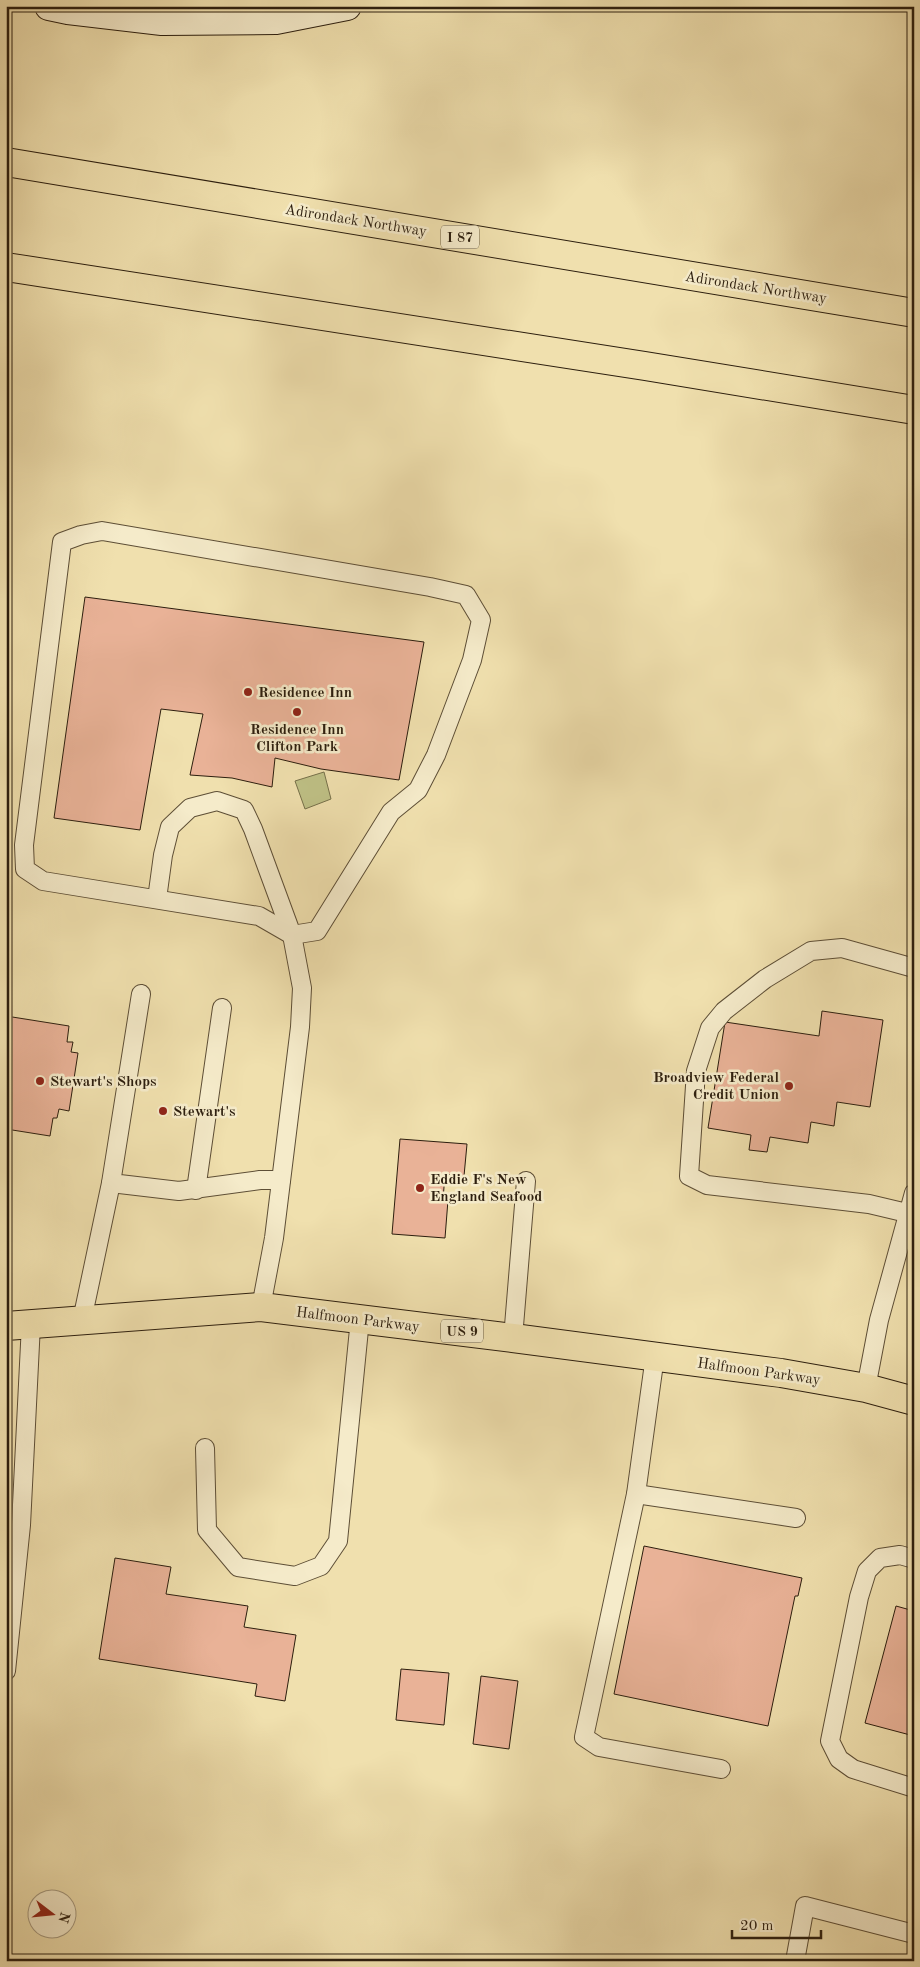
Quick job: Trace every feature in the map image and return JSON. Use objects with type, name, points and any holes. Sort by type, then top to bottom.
[{"type":"main road","name":"Adirondack Northway","points":[[6,162],[914,313]]},
{"type":"main road","points":[[6,267],[645,366],[914,410]]},
{"type":"main road","name":"Halfmoon Parkway","points":[[19,1325],[261,1307],[781,1373],[866,1388],[914,1401]]},
{"type":"street","points":[[49,6],[162,21],[276,20],[347,6]]},
{"type":"lane","points":[[102,531],[420,585],[466,596],[481,620],[472,660],[436,755],[418,790],[391,812],[317,931],[292,935],[259,916],[43,881],[25,869],[24,845],[62,542],[80,535],[102,531]]},
{"type":"lane","points":[[157,899],[163,855],[170,827],[190,808],[217,801],[244,810],[253,829],[292,935],[302,988],[300,1027],[274,1238],[261,1307]]},
{"type":"lane","points":[[866,1388],[879,1320],[912,1201],[869,1204],[708,1185],[689,1176],[696,1071],[710,1028],[724,1011],[765,979],[811,950],[842,948],[914,968]]},
{"type":"lane","points":[[82,1320],[111,1183],[141,994]]},
{"type":"lane","points":[[196,1190],[222,1008]]},
{"type":"lane","points":[[111,1183],[196,1190],[260,1180],[281,1180]]},
{"type":"lane","points":[[513,1338],[526,1181]]},
{"type":"lane","points":[[205,1448],[207,1530],[238,1568],[295,1576],[321,1566],[338,1541],[360,1319]]},
{"type":"lane","points":[[6,1671],[22,1525],[19,1325]]},
{"type":"lane","points":[[655,1356],[636,1494],[584,1737],[599,1747],[721,1769]]},
{"type":"lane","points":[[636,1494],[796,1518]]},
{"type":"lane","points":[[907,1557],[880,1558],[867,1571],[859,1597],[830,1741],[839,1759],[853,1769],[914,1788]]},
{"type":"lane","points":[[795,1961],[806,1906],[914,1934]]},
{"type":"green space","points":[[324,772],[331,799],[305,809],[295,781]]},
{"type":"building","name":"Residence Inn Clifton Park","points":[[85,597],[424,642],[399,780],[321,769],[275,758],[272,787],[232,778],[190,775],[203,714],[161,709],[140,830],[54,818]]},
{"type":"building","points":[[822,1011],[883,1020],[870,1107],[837,1102],[834,1126],[811,1122],[808,1143],[770,1137],[767,1152],[749,1150],[751,1135],[708,1128],[725,1022],[819,1036]]},
{"type":"building","name":"Stewart's Shops","points":[[6,1016],[69,1026],[67,1042],[73,1042],[71,1052],[78,1053],[69,1111],[59,1109],[57,1118],[53,1118],[50,1136],[6,1129]]},
{"type":"building","name":"Eddie F's New England Seafood","points":[[400,1139],[467,1144],[464,1176],[445,1174],[443,1200],[448,1200],[445,1238],[392,1234]]},
{"type":"building","points":[[644,1546],[802,1578],[798,1596],[795,1596],[768,1726],[614,1694]]},
{"type":"building","points":[[115,1558],[171,1567],[166,1594],[248,1606],[244,1627],[296,1635],[285,1701],[255,1696],[257,1684],[99,1659]]},
{"type":"building","points":[[896,1606],[914,1611],[914,1736],[865,1723]]},
{"type":"building","points":[[401,1669],[449,1673],[444,1725],[396,1720]]},
{"type":"building","points":[[481,1676],[518,1681],[509,1749],[473,1744]]},
{"type":"place","name":"Residence Inn","points":[[248,692]]},
{"type":"place","name":"Residence Inn Clifton Park","points":[[297,712]]},
{"type":"place","name":"Stewart's Shops","points":[[40,1081]]},
{"type":"place","name":"Broadview Federal Credit Union","points":[[789,1086]]},
{"type":"place","name":"Stewart's","points":[[163,1111]]},
{"type":"place","name":"Eddie F's New England Seafood","points":[[420,1188]]}]
